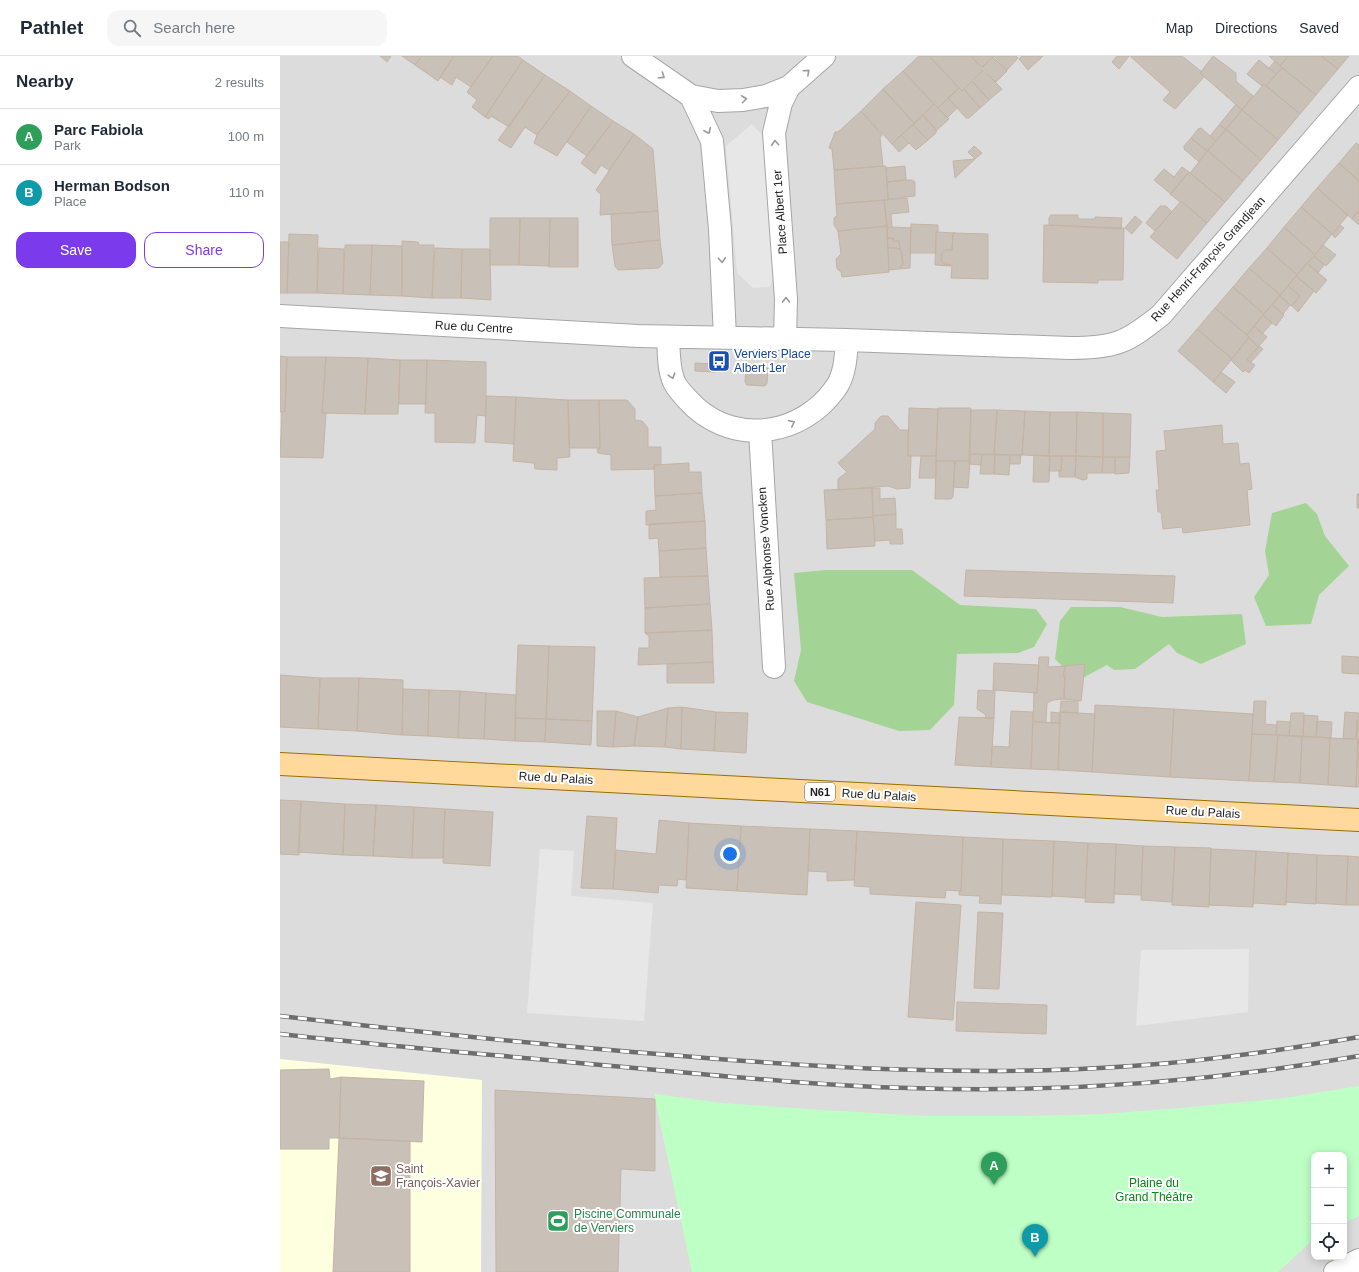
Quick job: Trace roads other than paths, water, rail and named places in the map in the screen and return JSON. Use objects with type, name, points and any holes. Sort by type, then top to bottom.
[{"type":"main road","name":"Rue du Palais","points":[[280,764],[1359,820]]},
{"type":"street","points":[[633,56],[691,96],[718,101],[743,100],[766,96],[790,87],[824,56]]},
{"type":"street","name":"Place Albert 1er","points":[[785,339],[786,300],[774,133],[781,103],[790,87]]},
{"type":"street","name":"Rue Henri-François Grandjean","points":[[847,340],[1070,348],[1096,348],[1120,344],[1140,332],[1161,315],[1359,87]]},
{"type":"street","points":[[691,96],[712,140],[720,229],[725,337]]},
{"type":"street","name":"Rue du Centre","points":[[280,316],[668,337]]},
{"type":"street","points":[[668,337],[785,339],[847,340],[846,363],[836,388],[822,403],[805,416],[784,427],[760,431],[742,430],[722,425],[708,418],[685,397],[675,384],[670,371],[668,337]]},
{"type":"street","name":"Rue Alphonse Voncken","points":[[760,431],[774,667]]},
{"type":"street","points":[[1335,1272],[1359,1260]]},
{"type":"railway","points":[[280,1016],[621,1051],[785,1064],[901,1070],[1016,1071],[1160,1064],[1246,1054],[1359,1037]]},
{"type":"railway","points":[[280,1034],[749,1078],[909,1088],[1022,1089],[1135,1084],[1247,1073],[1359,1056]]},
{"type":"place","name":"Verviers Place Albert 1er","points":[[719,361]]},
{"type":"place","name":"Saint François-Xavier","points":[[381,1176]]},
{"type":"place","name":"Parc Fabiola","points":[[994,1185]]},
{"type":"place","name":"Piscine Communale de Verviers","points":[[558,1221]]},
{"type":"place","name":"Herman Bodson","points":[[1035,1257]]},
{"type":"park label","name":"Plaine du Grand Théâtre","points":[[1154,1190]]}]
